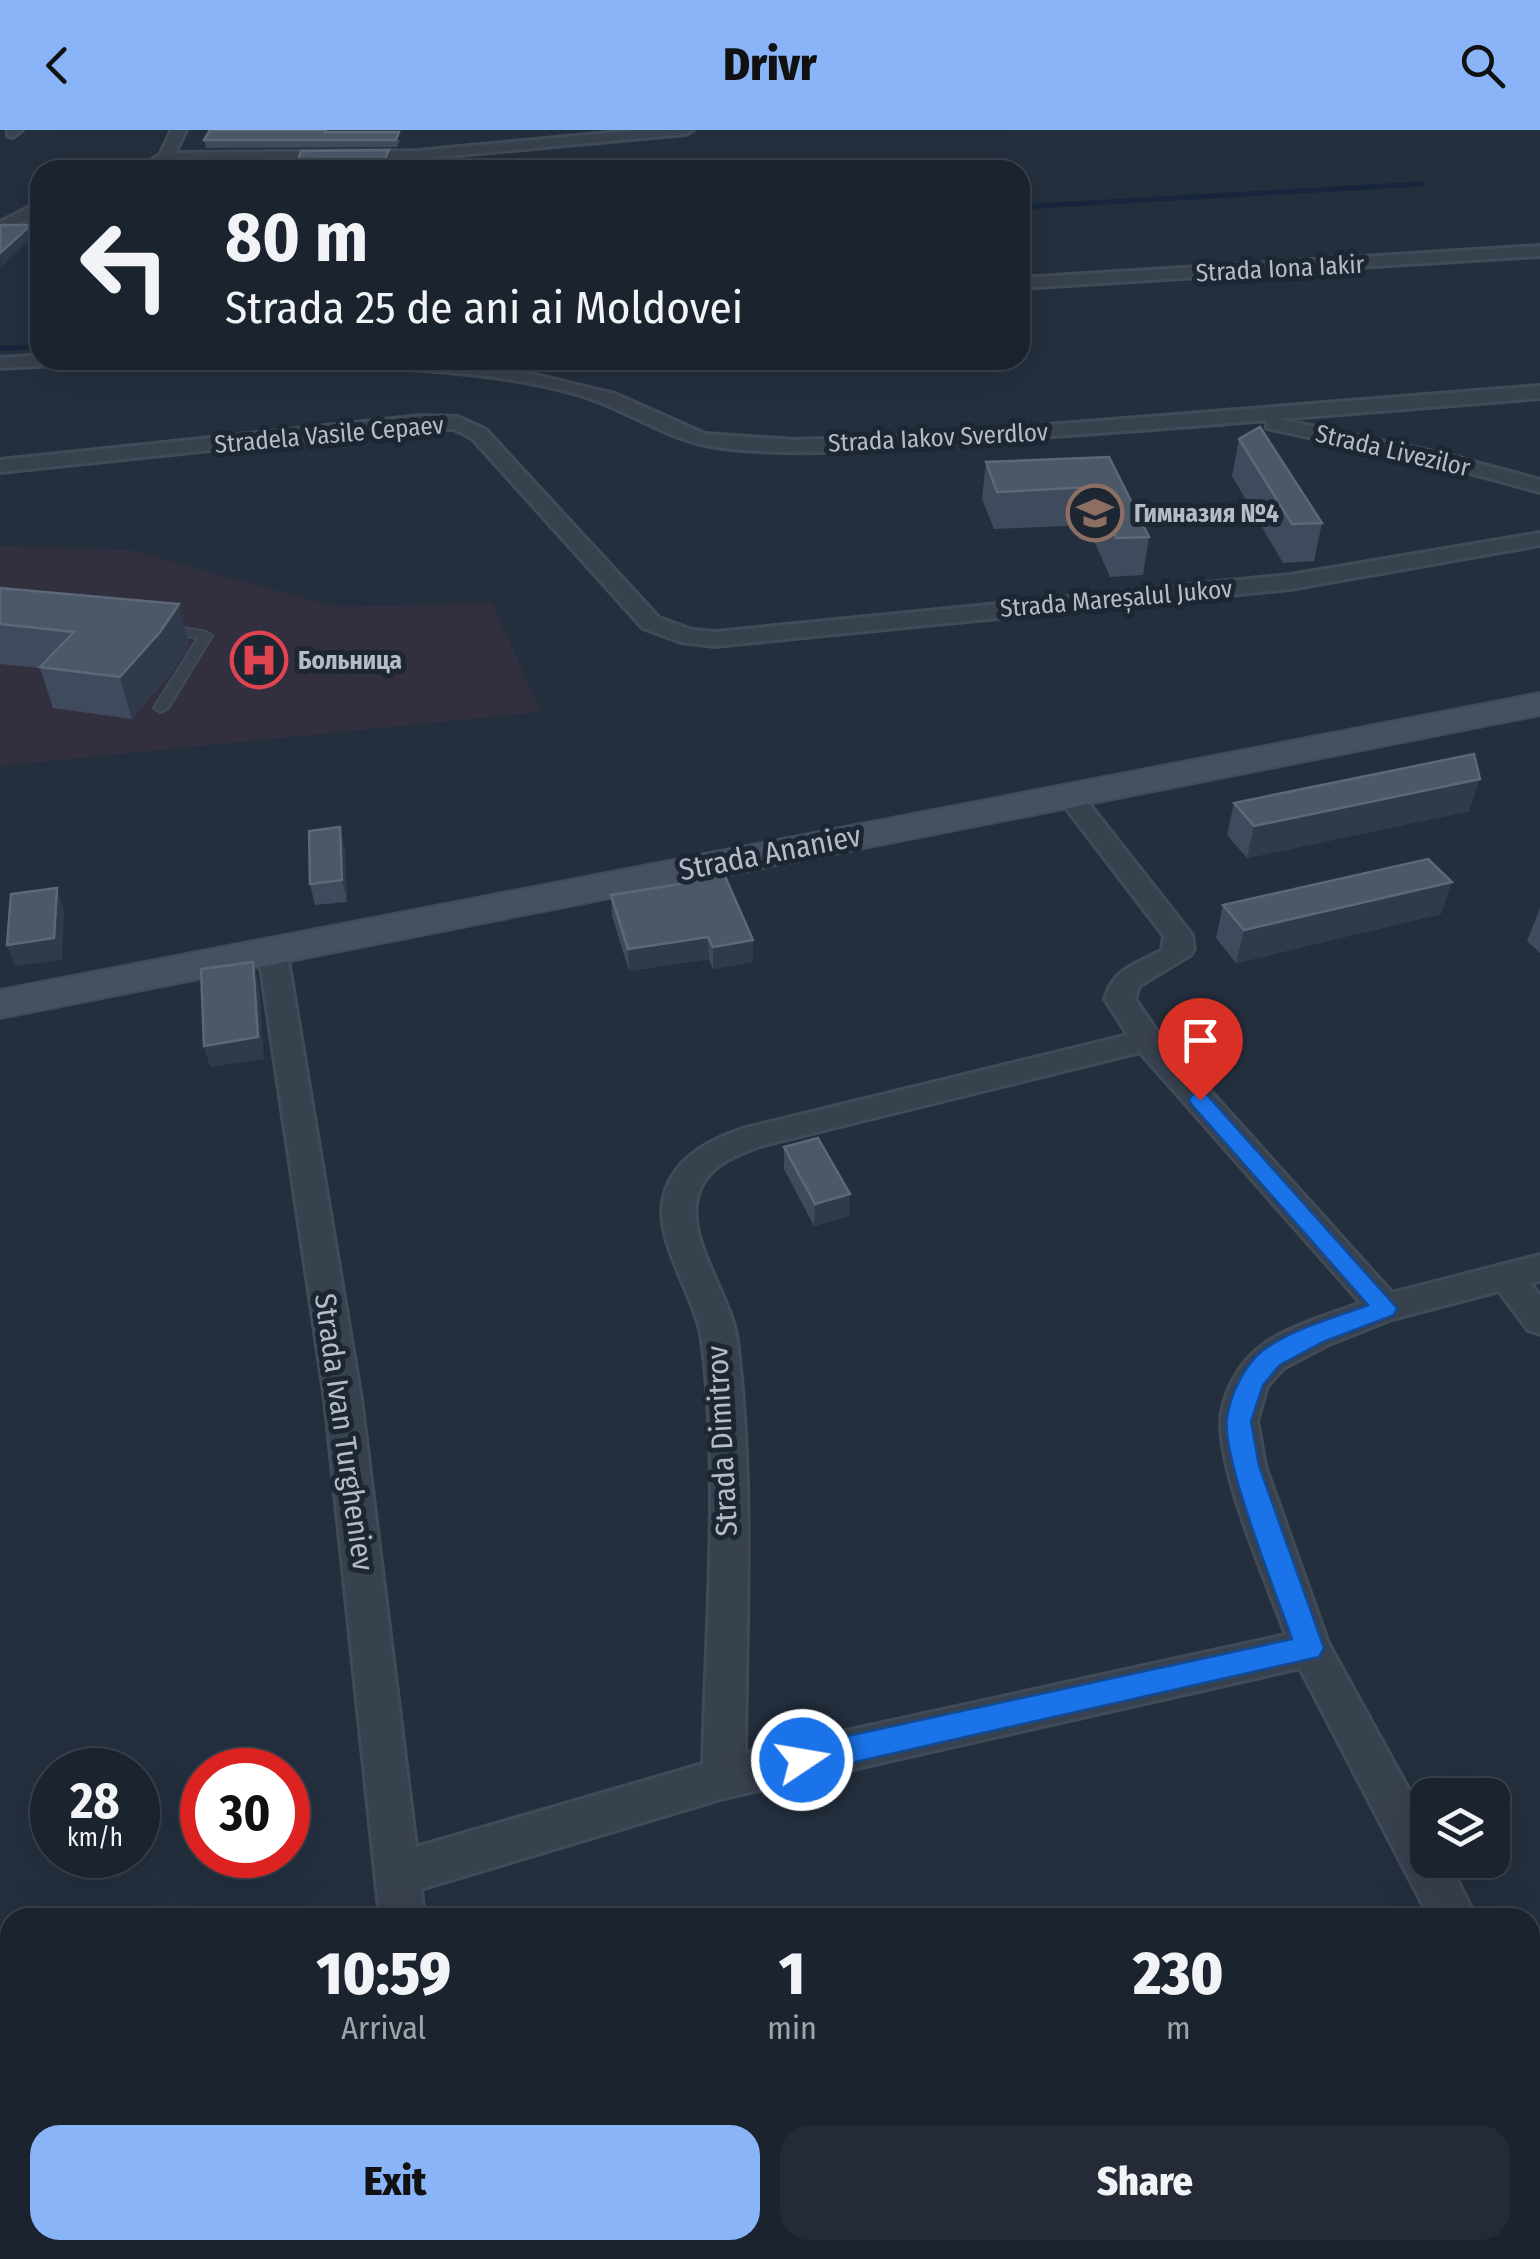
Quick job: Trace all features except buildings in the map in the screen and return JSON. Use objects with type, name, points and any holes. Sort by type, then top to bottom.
[{"type":"street","points":[[166,158],[179,130]]},
{"type":"street","points":[[374,160],[686,130]]},
{"type":"street","points":[[162,160],[236,160]]},
{"type":"street","points":[[0,228],[30,212]]},
{"type":"street","name":"Strada Iona Iakir","points":[[1030,282],[1540,251]]},
{"type":"street","points":[[0,363],[30,361]]},
{"type":"street","name":"Strada Iakov Sverdlov","points":[[461,370],[607,398],[669,430],[716,442],[856,442],[1246,417],[1540,392]]},
{"type":"street","name":"Strada Livezilor","points":[[1246,417],[1451,462],[1540,486]]},
{"type":"street","name":"Stradela Vasile Cepaev","points":[[0,466],[420,422],[458,423],[478,434],[651,624],[689,637]]},
{"type":"street","name":"Strada Mareșalul Jukov","points":[[689,637],[715,639],[1290,582],[1540,539]]},
{"type":"street","name":"Strada Ananiev","points":[[0,1004],[1540,704]]},
{"type":"street","points":[[1070,796],[1178,935],[1180,949],[1170,962],[1146,967],[1122,984],[1120,1000],[1146,1040],[1385,1308]]},
{"type":"street","name":"Strada Ivan Turgheniev","points":[[272,948],[343,1400],[401,1908]]},
{"type":"street","name":"Strada Dimitrov","points":[[724,1778],[728,1451],[719,1336],[678,1218],[678,1198],[686,1178],[698,1161],[721,1147],[752,1137],[1146,1040]]},
{"type":"street","points":[[1449,1908],[1310,1648],[1246,1466],[1239,1421],[1252,1380],[1271,1358],[1315,1335],[1385,1308],[1523,1272],[1540,1321]]},
{"type":"street","points":[[398,1874],[724,1778],[1310,1648]]},
{"type":"lane","points":[[151,626],[206,636],[160,708]]},
{"type":"shaded area","name":"Больница","points":[[0,546],[131,550],[335,607],[492,603],[541,712],[0,766]]},
{"type":"waterway","points":[[1030,206],[1421,184]]},
{"type":"waterway","points":[[0,348],[30,347]]},
{"type":"place","name":"Гимназия №4","points":[[1095,513]]},
{"type":"place","name":"Больница","points":[[259,660]]},
{"type":"route","points":[[802,1760],[1310,1648],[1246,1466],[1239,1421],[1252,1380],[1271,1358],[1315,1335],[1385,1308],[1200,1100]]}]
